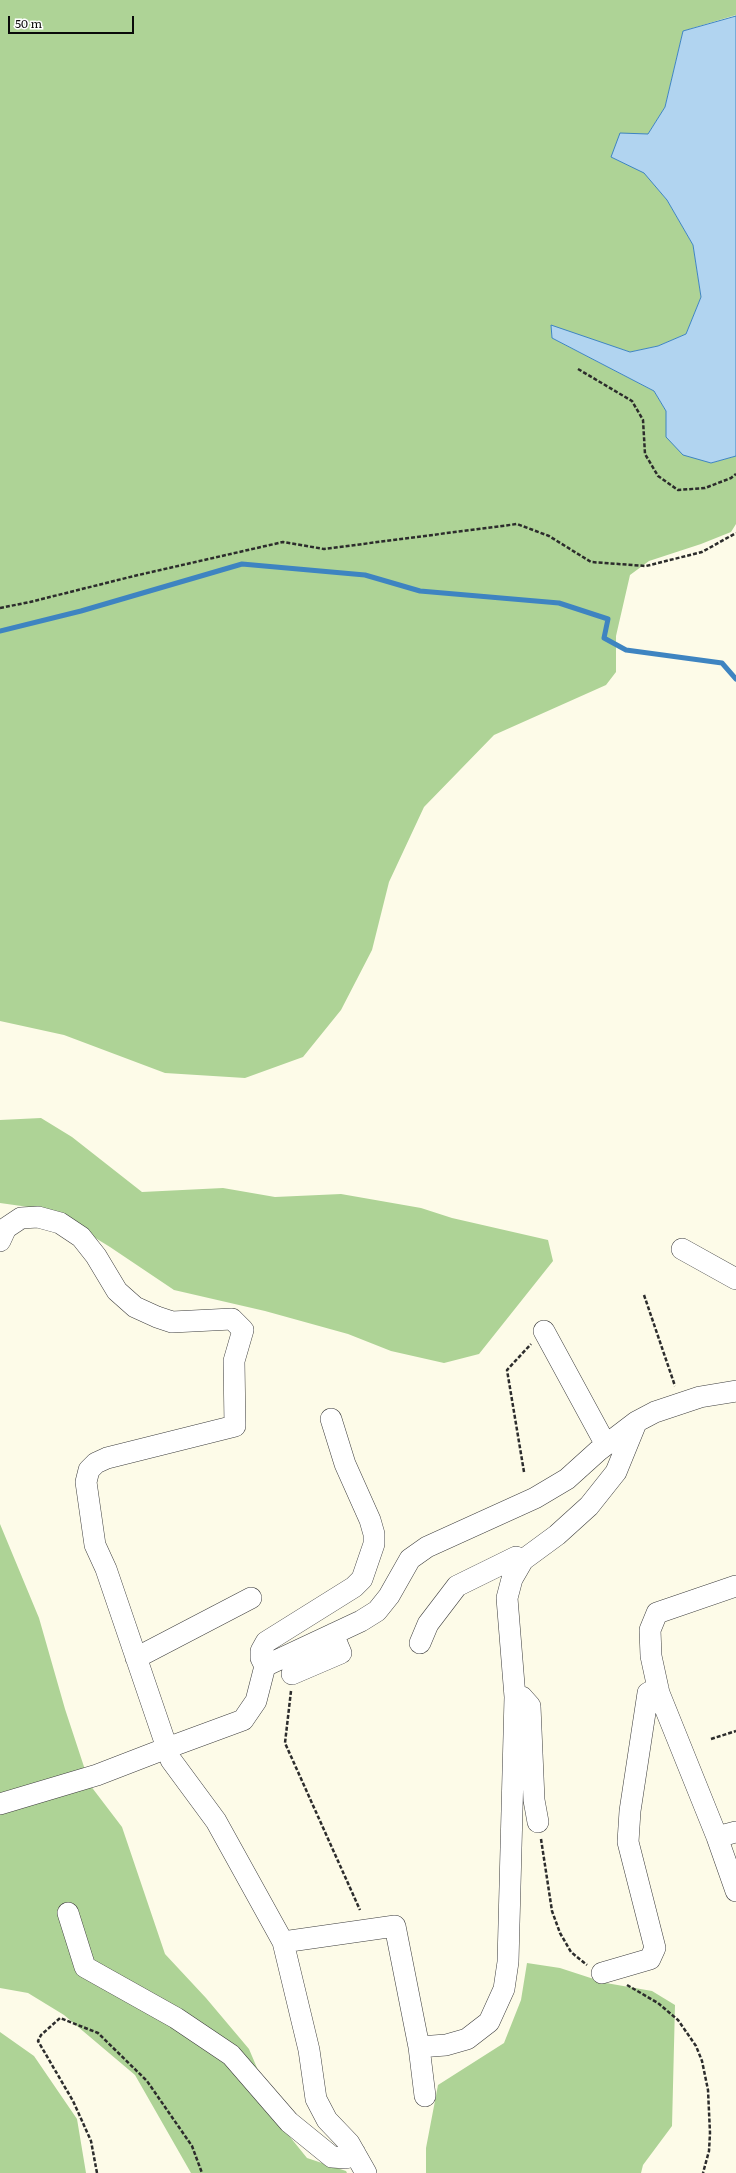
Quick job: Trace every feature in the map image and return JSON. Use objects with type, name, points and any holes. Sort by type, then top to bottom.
[{"type":"lane","points":[[0,1241],[6,1228],[22,1218],[38,1217],[60,1222],[82,1237],[96,1256],[117,1291],[135,1307],[156,1317],[172,1322],[232,1319],[243,1330],[234,1361],[235,1426],[107,1458],[96,1463],[89,1470],[86,1482],[95,1545],[106,1569],[171,1760],[216,1821],[283,1942],[309,2050],[316,2100],[327,2120],[349,2143],[366,2173]]},
{"type":"lane","points":[[682,1249],[736,1279]]},
{"type":"lane","points":[[544,1331],[606,1445]]},
{"type":"lane","points":[[265,1666],[361,1621],[377,1611],[389,1596],[410,1559],[427,1546],[535,1498],[567,1479],[606,1445],[636,1422],[655,1412],[700,1397],[736,1391]]},
{"type":"lane","points":[[0,1804],[97,1775],[243,1720],[256,1701],[265,1666],[261,1658],[261,1651],[266,1642],[354,1586],[364,1575],[374,1544],[374,1534],[370,1520],[345,1464],[331,1420]]},
{"type":"lane","points":[[419,2047],[446,2045],[467,2039],[489,2022],[504,1989],[508,1962],[515,1697],[507,1598],[512,1579],[523,1560],[557,1535],[589,1506],[616,1472],[636,1422]]},
{"type":"lane","points":[[420,1643],[428,1624],[457,1586],[516,1557],[523,1560]]},
{"type":"lane","points":[[736,1586],[657,1613],[650,1630],[651,1656],[658,1688],[727,1835],[736,1890]]},
{"type":"lane","points":[[136,1658],[251,1598]]},
{"type":"lane","points":[[292,1674],[340,1653],[333,1634]]},
{"type":"lane","points":[[602,1973],[650,1959],[654,1948],[628,1842],[630,1811],[648,1693],[658,1688]]},
{"type":"lane","points":[[515,1697],[522,1697],[530,1706],[534,1800],[538,1822]]},
{"type":"lane","points":[[68,1913],[85,1967],[176,2018],[231,2055],[289,2122],[332,2156],[346,2158],[355,2153]]},
{"type":"lane","points":[[283,1942],[395,1926],[419,2047],[425,2096]]},
{"type":"path","points":[[578,369],[632,401],[643,420],[645,454],[658,476],[678,490],[705,488],[732,478],[736,474]]},
{"type":"path","points":[[0,608],[283,542],[324,549],[517,524],[549,536],[591,562],[646,566],[702,552],[736,533]]},
{"type":"path","points":[[644,1295],[681,1404]]},
{"type":"path","points":[[524,1472],[506,1370],[544,1331]]},
{"type":"path","points":[[292,1674],[285,1743],[360,1910]]},
{"type":"path","points":[[710,1739],[736,1731]]},
{"type":"path","points":[[538,1822],[552,1911],[560,1932],[572,1952],[591,1968],[658,2003],[678,2020],[696,2046],[702,2061],[708,2090],[709,2151],[703,2173]]},
{"type":"path","points":[[97,2173],[90,2141],[83,2123],[73,2101],[38,2041],[41,2035],[60,2018],[98,2033],[147,2080],[192,2146],[202,2173]]},
{"type":"green space","points":[[0,0],[736,0],[736,15],[683,31],[665,107],[648,134],[611,157],[644,172],[667,200],[693,245],[701,297],[686,334],[658,346],[630,352],[551,326],[552,338],[654,391],[666,411],[666,437],[711,463],[736,456],[736,524],[731,532],[701,544],[649,561],[630,575],[616,636],[616,672],[606,685],[494,735],[424,807],[389,882],[372,950],[341,1010],[303,1057],[245,1078],[165,1073],[64,1035],[0,1021]]},
{"type":"green space","points":[[41,1118],[72,1137],[142,1192],[223,1188],[275,1197],[341,1194],[421,1208],[452,1218],[548,1240],[553,1261],[479,1354],[444,1363],[391,1351],[348,1334],[265,1311],[174,1290],[110,1247],[50,1210],[0,1203],[0,1120]]},
{"type":"green space","points":[[0,1524],[39,1618],[65,1709],[90,1785],[122,1827],[165,1954],[206,1998],[249,2049],[282,2127],[307,2158],[346,2171],[347,2173],[191,2173],[135,2075],[64,2015],[28,1993],[0,1988]]},
{"type":"green space","points":[[527,1963],[560,1968],[606,1983],[652,1991],[675,2005],[672,2126],[643,2165],[641,2173],[426,2173],[426,2148],[438,2085],[504,2043],[521,2000]]},
{"type":"green space","points":[[0,2032],[34,2056],[77,2119],[86,2173],[0,2173]]},
{"type":"water","points":[[736,16],[736,456],[711,463],[683,455],[666,437],[666,411],[654,391],[552,338],[551,325],[630,352],[658,346],[686,334],[701,297],[693,245],[667,200],[644,173],[611,157],[620,133],[648,134],[665,107],[683,31]]},
{"type":"waterway","points":[[0,631],[81,611],[242,564],[365,575],[420,591],[559,603],[608,619],[604,638],[626,650],[722,663],[736,679]]}]
